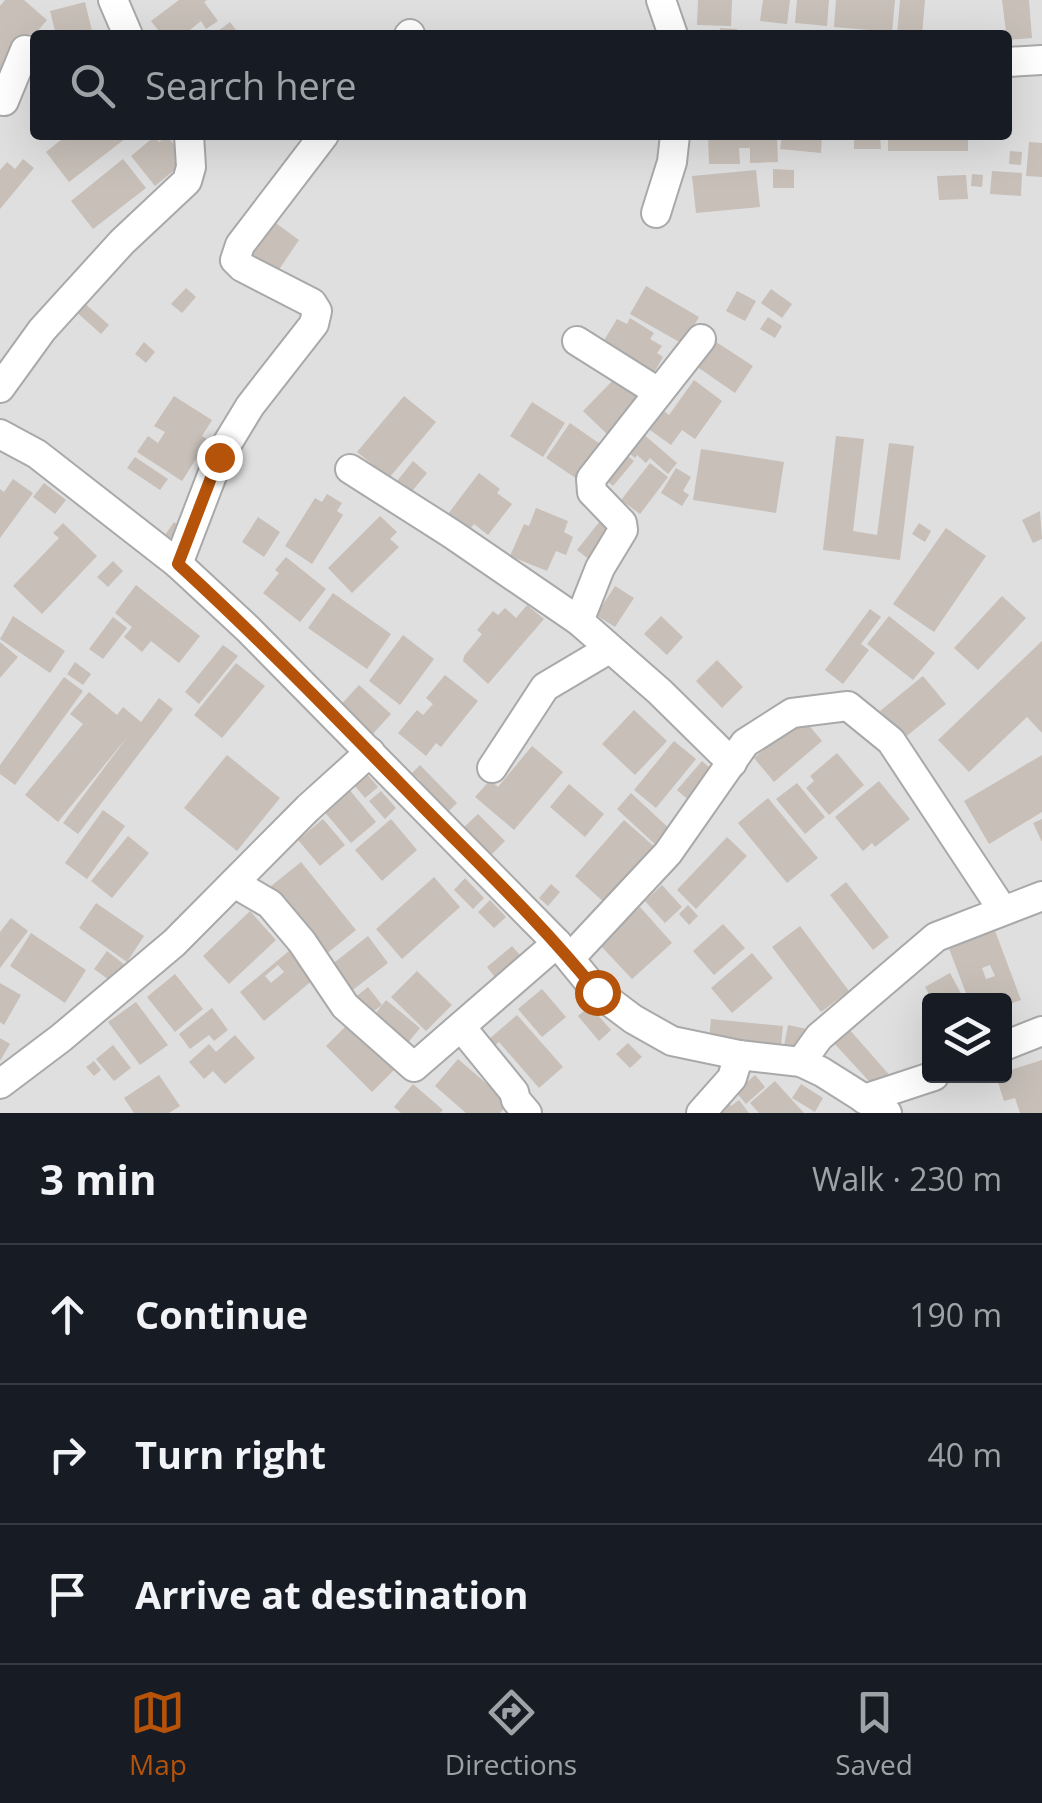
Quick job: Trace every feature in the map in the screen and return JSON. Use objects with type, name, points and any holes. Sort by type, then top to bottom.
[{"type":"street","points":[[113,0],[124,30]]},
{"type":"street","points":[[662,0],[671,30]]},
{"type":"street","points":[[0,99],[4,101],[25,50],[30,52]]},
{"type":"street","points":[[1012,62],[1042,60]]},
{"type":"street","points":[[0,388],[42,330],[122,242],[187,181],[191,166],[189,140]]},
{"type":"street","points":[[178,564],[219,457],[250,406],[314,324],[317,311],[312,303],[235,260],[240,245],[320,140]]},
{"type":"street","points":[[656,213],[672,162],[674,140]]},
{"type":"street","points":[[579,621],[600,568],[623,530],[622,523],[592,492],[591,479],[701,339]]},
{"type":"street","points":[[577,341],[658,392]]},
{"type":"street","points":[[0,434],[37,454],[178,564],[370,752],[563,951],[597,992],[633,1019],[672,1040],[739,1055],[801,1062],[876,1106],[922,1082]]},
{"type":"street","points":[[350,469],[579,621],[660,692],[732,763]]},
{"type":"street","points":[[492,768],[545,687],[609,649]]},
{"type":"street","points":[[234,883],[270,904],[302,942],[345,1006],[414,1067],[563,951],[668,854],[745,744],[792,713],[848,706],[891,741],[1002,909]]},
{"type":"street","points":[[0,1084],[174,943],[308,808],[370,752]]},
{"type":"street","points":[[801,1062],[819,1037],[936,937],[1042,896]]},
{"type":"street","points":[[461,1027],[527,1113]]},
{"type":"street","points":[[1012,1043],[1042,1031]]},
{"type":"street","points":[[701,1113],[732,1078],[739,1055]]},
{"type":"shaded area","points":[[0,0],[1042,0],[1042,1113],[0,1113]]},
{"type":"building","points":[[5,0],[24,0],[47,20],[38,30],[30,30],[30,40],[6,68],[0,85],[0,6]]},
{"type":"building","points":[[179,0],[207,0],[204,2],[218,21],[206,29],[201,21],[190,30],[158,30],[151,21]]},
{"type":"building","points":[[698,0],[732,0],[731,26],[697,25]]},
{"type":"building","points":[[763,0],[790,0],[787,24],[760,21]]},
{"type":"building","points":[[797,0],[829,0],[827,26],[795,23]]},
{"type":"building","points":[[836,0],[895,0],[892,30],[834,27]]},
{"type":"building","points":[[900,0],[925,0],[922,30],[897,30]]},
{"type":"building","points":[[1002,0],[1029,0],[1032,38],[1012,40],[1012,30],[1006,30]]},
{"type":"building","points":[[85,2],[92,30],[55,30],[50,11]]},
{"type":"building","points":[[230,22],[236,30],[220,30]]},
{"type":"building","points":[[61,140],[124,140],[69,182],[46,152]]},
{"type":"building","points":[[150,140],[170,140],[182,154],[174,160],[179,166],[155,186],[131,156]]},
{"type":"building","points":[[708,140],[777,140],[778,162],[750,163],[750,148],[739,148],[740,164],[709,164]]},
{"type":"building","points":[[781,140],[822,140],[821,153],[780,149]]},
{"type":"building","points":[[854,140],[880,140],[881,149],[854,149]]},
{"type":"building","points":[[888,140],[968,140],[968,151],[888,151]]},
{"type":"building","points":[[1029,142],[1042,143],[1042,177],[1026,176]]},
{"type":"building","points":[[1010,151],[1022,152],[1021,165],[1009,164]]},
{"type":"building","points":[[23,159],[34,168],[0,209],[0,170],[7,162],[15,169]]},
{"type":"building","points":[[123,159],[146,188],[93,229],[71,201]]},
{"type":"building","points":[[773,169],[794,170],[794,188],[773,188]]},
{"type":"building","points":[[756,170],[760,207],[696,213],[692,176]]},
{"type":"building","points":[[992,171],[1022,173],[1021,196],[990,194]]},
{"type":"building","points":[[972,174],[983,175],[982,187],[971,186]]},
{"type":"building","points":[[966,175],[968,199],[939,200],[937,176]]},
{"type":"building","points":[[273,221],[299,240],[274,277],[247,258]]},
{"type":"building","points":[[646,286],[699,317],[683,344],[630,314]]},
{"type":"building","points":[[186,288],[196,297],[182,313],[171,304]]},
{"type":"building","points":[[771,289],[792,304],[782,318],[761,303]]},
{"type":"building","points":[[737,291],[756,301],[745,321],[726,311]]},
{"type":"building","points":[[81,300],[109,325],[101,334],[73,309]]},
{"type":"building","points":[[768,317],[782,326],[775,338],[760,329]]},
{"type":"building","points":[[630,318],[654,333],[650,339],[662,346],[657,353],[663,357],[651,378],[600,347],[617,319],[627,324]]},
{"type":"building","points":[[713,340],[753,366],[735,393],[696,366]]},
{"type":"building","points":[[144,342],[155,352],[146,363],[135,354]]},
{"type":"building","points":[[618,375],[643,399],[608,435],[583,411]]},
{"type":"building","points":[[694,380],[722,401],[695,439],[682,430],[671,445],[650,430],[664,411],[669,415]]},
{"type":"building","points":[[174,396],[212,420],[202,436],[208,440],[182,481],[137,452],[148,436],[158,443],[165,432],[154,426]]},
{"type":"building","points":[[404,396],[436,422],[389,478],[357,452]]},
{"type":"building","points":[[532,402],[565,423],[543,457],[510,436]]},
{"type":"building","points":[[570,423],[600,444],[577,479],[546,458]]},
{"type":"building","points":[[642,433],[677,463],[668,474],[650,458],[646,463],[623,448]]},
{"type":"building","points":[[836,436],[864,439],[853,531],[877,535],[889,443],[914,446],[900,560],[823,550]]},
{"type":"building","points":[[701,449],[784,462],[776,513],[693,500]]},
{"type":"building","points":[[620,450],[634,461],[613,486],[599,474]]},
{"type":"building","points":[[135,457],[168,479],[160,490],[127,468]]},
{"type":"building","points":[[413,461],[427,473],[408,496],[394,485]]},
{"type":"building","points":[[650,463],[668,477],[640,514],[621,500]]},
{"type":"building","points":[[676,468],[691,477],[683,491],[689,495],[682,506],[661,493]]},
{"type":"building","points":[[479,473],[512,504],[488,535],[474,524],[466,534],[448,514]]},
{"type":"building","points":[[13,479],[33,493],[0,538],[0,489],[4,492]]},
{"type":"building","points":[[44,483],[66,500],[55,514],[33,497]]},
{"type":"building","points":[[327,494],[342,503],[337,511],[343,515],[312,564],[285,546],[315,498],[322,502]]},
{"type":"building","points":[[536,508],[568,521],[564,532],[573,537],[566,555],[556,551],[547,571],[510,556]]},
{"type":"building","points":[[1040,511],[1042,539],[1033,543],[1022,520]]},
{"type":"building","points":[[380,516],[397,532],[390,539],[399,547],[352,593],[328,568]]},
{"type":"building","points":[[258,517],[280,532],[264,557],[242,542]]},
{"type":"building","points":[[600,521],[613,531],[591,561],[577,550]]},
{"type":"building","points":[[174,522],[188,533],[177,548],[163,538]]},
{"type":"building","points":[[63,523],[97,556],[42,614],[13,586],[59,538],[53,533]]},
{"type":"building","points":[[919,523],[931,531],[925,542],[912,534]]},
{"type":"building","points":[[946,528],[986,556],[934,632],[893,604]]},
{"type":"building","points":[[286,557],[326,589],[300,622],[263,593]]},
{"type":"building","points":[[113,561],[123,571],[108,587],[97,577]]},
{"type":"building","points":[[136,585],[200,636],[179,663],[151,641],[142,652],[124,637],[132,627],[115,613]]},
{"type":"building","points":[[615,586],[634,598],[615,627],[596,615]]},
{"type":"building","points":[[333,593],[391,634],[367,669],[308,628]]},
{"type":"building","points":[[1002,596],[1026,618],[978,670],[954,648]]},
{"type":"building","points":[[527,605],[544,619],[488,684],[463,661],[464,656],[482,634],[477,630],[493,611],[498,615],[505,608],[516,618]]},
{"type":"building","points":[[870,609],[881,617],[861,644],[869,650],[843,684],[825,670]]},
{"type":"building","points":[[13,616],[65,651],[50,673],[0,639]]},
{"type":"building","points":[[661,616],[683,637],[667,655],[644,634]]},
{"type":"building","points":[[889,616],[935,653],[913,680],[867,644]]},
{"type":"building","points":[[113,617],[127,628],[103,659],[89,649]]},
{"type":"building","points":[[403,635],[434,659],[400,705],[369,681]]},
{"type":"building","points":[[1042,641],[1042,733],[1027,717],[969,772],[938,740]]},
{"type":"building","points":[[0,642],[18,657],[0,678]]},
{"type":"building","points":[[223,645],[238,656],[199,704],[185,692]]},
{"type":"building","points":[[717,660],[743,687],[722,708],[696,681]]},
{"type":"building","points":[[75,662],[91,674],[83,685],[67,674]]},
{"type":"building","points":[[236,663],[265,686],[222,738],[194,715]]},
{"type":"building","points":[[445,675],[478,701],[441,747],[436,743],[426,756],[398,733],[417,710],[423,715],[433,704],[426,698]]},
{"type":"building","points":[[923,676],[946,704],[903,739],[880,711]]},
{"type":"building","points":[[64,677],[83,691],[15,785],[0,774],[0,765]]},
{"type":"building","points":[[359,685],[391,714],[369,738],[337,709]]},
{"type":"building","points":[[89,692],[117,715],[123,707],[141,722],[159,698],[173,709],[78,834],[63,823],[128,736],[58,822],[25,795],[83,724],[70,714]]},
{"type":"building","points":[[634,710],[667,741],[635,775],[602,744]]},
{"type":"building","points":[[802,717],[822,741],[774,782],[754,758]]},
{"type":"building","points":[[674,741],[696,759],[656,808],[634,790]]},
{"type":"building","points":[[532,746],[563,772],[514,830],[475,797],[490,780],[498,787]]},
{"type":"building","points":[[837,753],[864,785],[829,815],[806,788],[814,781],[810,776]]},
{"type":"building","points":[[227,755],[280,798],[237,851],[184,808]]},
{"type":"building","points":[[1042,755],[1042,812],[989,844],[964,801]]},
{"type":"building","points":[[702,761],[717,774],[692,803],[677,790]]},
{"type":"building","points":[[420,765],[457,803],[445,815],[415,784],[420,780],[412,773]]},
{"type":"building","points":[[361,767],[378,787],[365,798],[348,778]]},
{"type":"building","points":[[879,781],[910,819],[875,847],[872,843],[863,851],[835,817]]},
{"type":"building","points":[[797,783],[825,817],[805,834],[776,799]]},
{"type":"building","points":[[569,784],[604,814],[585,837],[550,807]]},
{"type":"building","points":[[348,788],[376,822],[351,843],[322,809]]},
{"type":"building","points":[[381,791],[396,808],[385,819],[369,801]]},
{"type":"building","points":[[631,793],[673,832],[659,848],[617,809]]},
{"type":"building","points":[[768,798],[818,858],[787,883],[738,823]]},
{"type":"building","points":[[103,810],[125,826],[87,879],[65,863]]},
{"type":"building","points":[[478,814],[505,841],[490,856],[463,828]]},
{"type":"building","points":[[323,819],[345,845],[320,866],[298,840]]},
{"type":"building","points":[[391,819],[417,850],[382,881],[355,850]]},
{"type":"building","points":[[1042,819],[1042,842],[1033,823]]},
{"type":"building","points":[[624,820],[657,849],[607,905],[575,876]]},
{"type":"building","points":[[128,836],[149,853],[112,898],[91,881]]},
{"type":"building","points":[[727,837],[747,856],[696,909],[677,890]]},
{"type":"building","points":[[301,862],[356,930],[320,959],[265,891]]},
{"type":"building","points":[[434,877],[460,907],[402,959],[376,929]]},
{"type":"building","points":[[465,878],[484,898],[473,909],[454,890]]},
{"type":"building","points":[[846,882],[889,937],[873,950],[830,895]]},
{"type":"building","points":[[551,884],[560,892],[548,906],[539,898]]},
{"type":"building","points":[[662,885],[682,907],[665,923],[645,901]]},
{"type":"building","points":[[490,900],[506,917],[494,928],[478,912]]},
{"type":"building","points":[[96,903],[144,936],[127,962],[79,928]]},
{"type":"building","points":[[688,905],[698,916],[689,925],[679,914]]},
{"type":"building","points":[[640,907],[672,943],[632,979],[599,944]]},
{"type":"building","points":[[250,911],[276,940],[229,984],[203,956]]},
{"type":"building","points":[[11,918],[28,931],[0,968],[0,932]]},
{"type":"building","points":[[723,924],[745,948],[714,975],[693,951]]},
{"type":"building","points":[[800,926],[849,991],[821,1012],[772,947]]},
{"type":"building","points":[[994,928],[1021,1000],[1012,1003],[1012,993],[966,993],[948,946]],"holes":[[[990,965],[995,976],[986,979],[982,968]]]},
{"type":"building","points":[[31,933],[86,970],[65,1003],[10,966]]},
{"type":"building","points":[[368,936],[388,963],[350,992],[330,966]]},
{"type":"building","points":[[296,945],[320,974],[264,1021],[240,992]],"holes":[[[278,965],[284,972],[271,983],[265,976]]]},
{"type":"building","points":[[512,946],[527,963],[501,985],[487,967]]},
{"type":"building","points":[[107,951],[125,965],[112,982],[94,969]]},
{"type":"building","points":[[752,953],[773,978],[732,1013],[711,988]]},
{"type":"building","points":[[417,971],[452,1005],[426,1031],[391,997]]},
{"type":"building","points":[[950,973],[961,993],[928,993],[925,987]]},
{"type":"building","points":[[175,974],[203,1009],[175,1032],[147,997]]},
{"type":"building","points":[[0,983],[21,995],[4,1025],[0,1022]]},
{"type":"building","points":[[368,987],[382,1005],[366,1017],[353,999]]},
{"type":"building","points":[[542,989],[566,1017],[542,1037],[518,1009]]},
{"type":"building","points":[[386,1000],[420,1028],[403,1049],[369,1022]]},
{"type":"building","points":[[136,1002],[168,1045],[140,1065],[108,1022]]},
{"type":"building","points":[[590,1006],[611,1030],[599,1041],[578,1016]]},
{"type":"building","points":[[212,1008],[228,1030],[214,1041],[209,1035],[190,1049],[179,1034]]},
{"type":"building","points":[[517,1015],[563,1067],[539,1088],[499,1042],[494,1046],[488,1040]]},
{"type":"building","points":[[711,1019],[783,1026],[781,1046],[709,1040]]},
{"type":"building","points":[[351,1021],[397,1067],[372,1092],[326,1046]]},
{"type":"building","points":[[788,1025],[812,1030],[808,1050],[784,1046]]},
{"type":"building","points":[[848,1028],[893,1079],[879,1092],[833,1042]]},
{"type":"building","points":[[235,1035],[255,1058],[225,1084],[213,1071],[204,1079],[189,1062],[209,1044],[216,1052]]},
{"type":"building","points":[[0,1038],[10,1044],[0,1061]]},
{"type":"building","points":[[628,1043],[642,1057],[630,1068],[616,1054]]},
{"type":"building","points":[[113,1045],[131,1068],[114,1081],[96,1059]]},
{"type":"building","points":[[458,1059],[509,1103],[500,1113],[466,1113],[435,1086]]},
{"type":"building","points":[[1042,1060],[1042,1113],[1020,1113],[1015,1098],[1004,1101],[998,1083],[1012,1083],[1012,1069]]},
{"type":"building","points":[[94,1061],[101,1070],[94,1076],[86,1067]]},
{"type":"building","points":[[159,1075],[180,1106],[169,1113],[134,1113],[124,1098]]},
{"type":"building","points":[[755,1075],[765,1087],[746,1104],[736,1092]]},
{"type":"building","points":[[775,1081],[804,1113],[759,1113],[750,1103]]},
{"type":"building","points":[[413,1084],[443,1110],[401,1113],[394,1107]]},
{"type":"building","points":[[801,1084],[823,1098],[815,1112],[792,1098]]},
{"type":"building","points":[[739,1100],[749,1113],[713,1113],[727,1101],[731,1106]]},
{"type":"route","points":[[219,457],[178,564],[370,752],[556,943],[597,992]]}]
